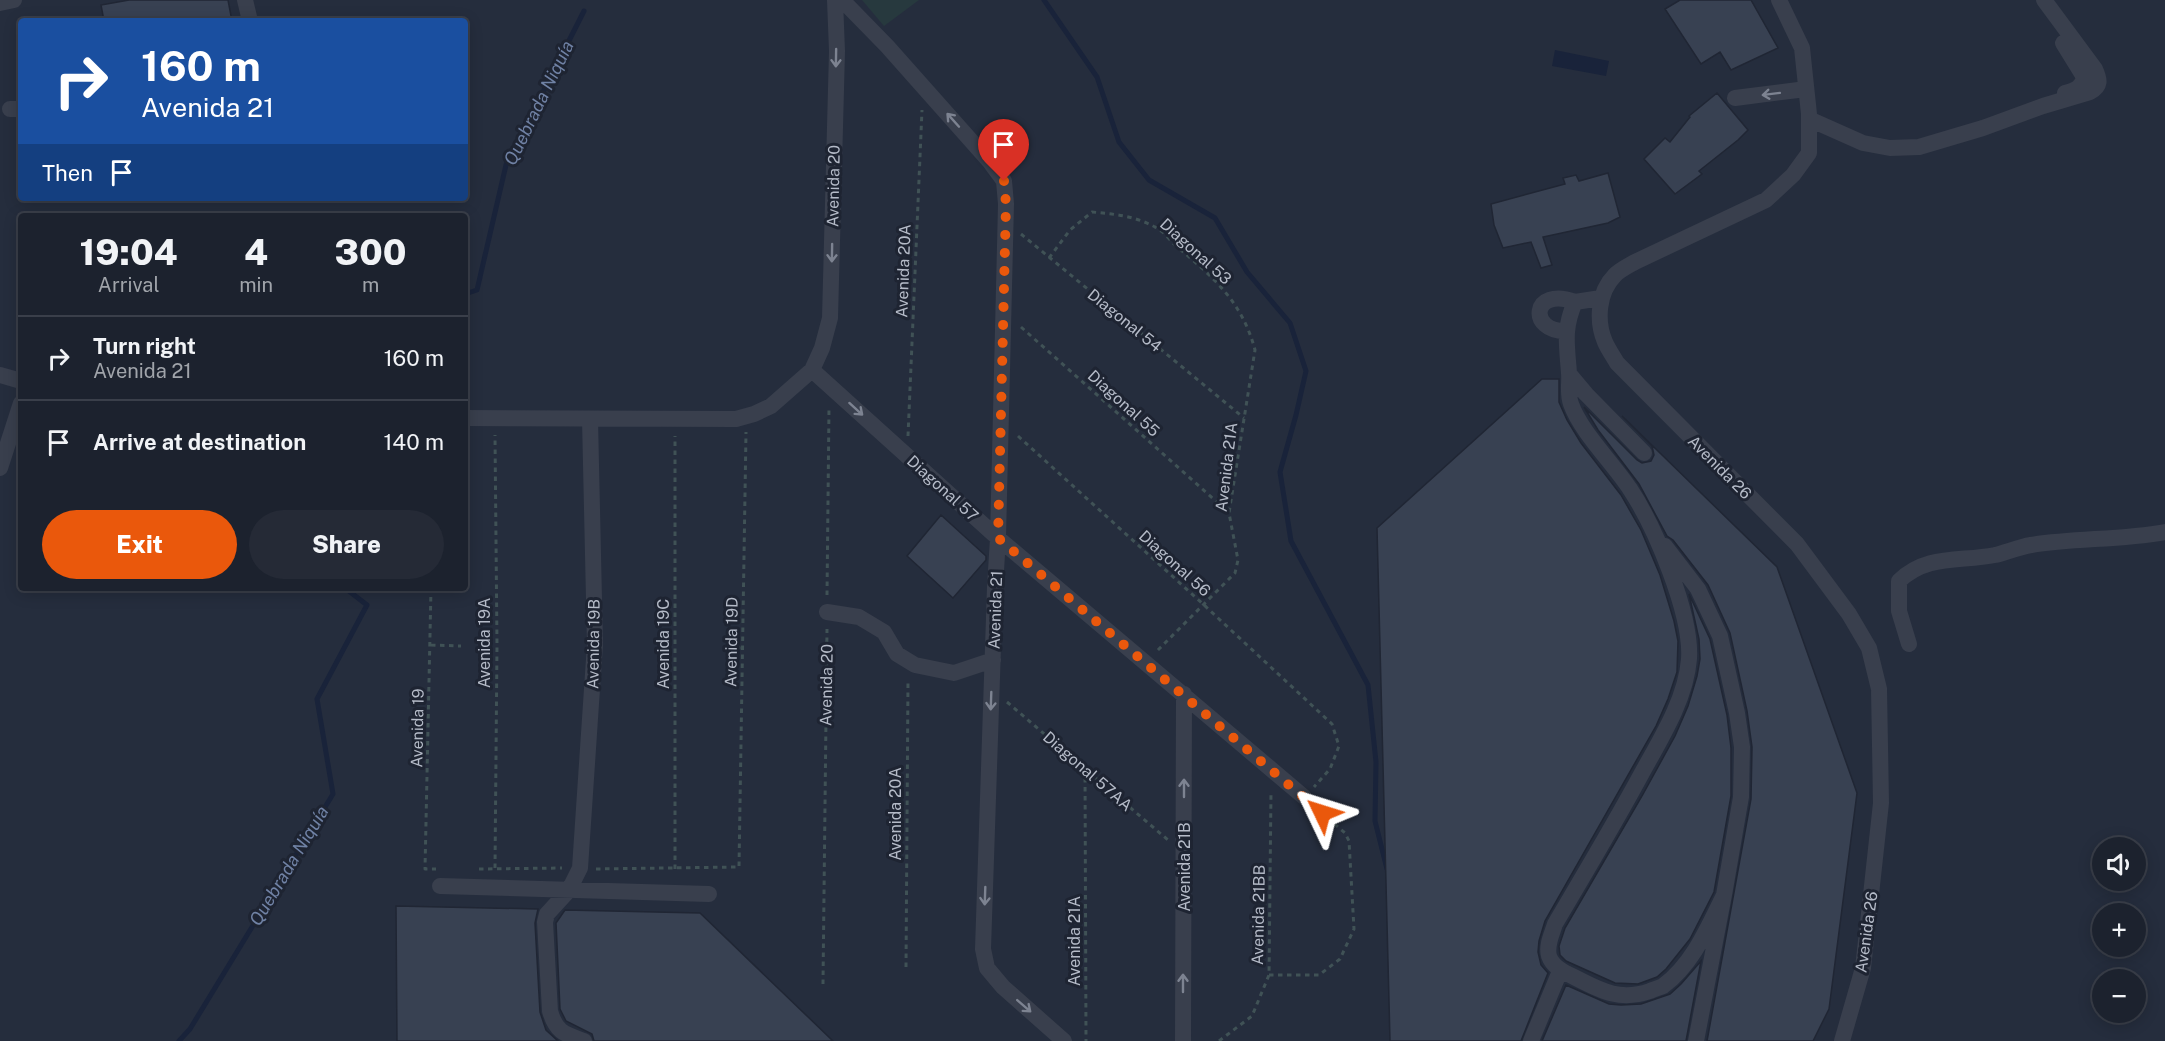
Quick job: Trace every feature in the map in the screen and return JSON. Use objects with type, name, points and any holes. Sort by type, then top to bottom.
[{"type":"street","points":[[0,3],[14,0]]},
{"type":"street","points":[[245,0],[249,18]]},
{"type":"street","name":"Avenida 20","points":[[812,370],[822,348],[830,318],[837,51],[835,0]]},
{"type":"street","points":[[842,0],[923,87]]},
{"type":"street","points":[[1566,331],[1546,327],[1541,321],[1541,308],[1544,302],[1552,297],[1561,297],[1575,302],[1601,298],[1607,284],[1617,273],[1635,262],[1766,200],[1793,175],[1809,153],[1809,116],[1802,48],[1779,0]]},
{"type":"street","points":[[1809,116],[1865,136],[1885,139],[1918,139],[2077,89],[2084,76],[2033,0]]},
{"type":"street","points":[[1809,116],[1863,143],[1890,148],[1919,147],[2090,92],[2099,84],[2095,69],[2044,0]]},
{"type":"street","name":"Avenida 21","points":[[923,87],[1004,181],[1006,222],[998,538],[994,587],[983,949],[987,968],[1003,987],[1064,1041]]},
{"type":"street","points":[[1735,98],[1806,90]]},
{"type":"street","name":"Avenida 26","points":[[1601,298],[1600,319],[1604,341],[1617,363],[1797,544],[1849,614],[1869,648],[1879,689],[1881,804],[1863,968],[1842,1041]]},
{"type":"street","points":[[1575,302],[1569,314],[1566,331],[1566,354],[1570,375],[1568,389],[1571,405],[1590,436],[1630,489],[1657,536],[1698,589],[1720,636],[1737,713],[1742,747],[1741,798],[1696,1041]]},
{"type":"street","points":[[468,418],[715,420],[746,417],[771,406],[812,370]]},
{"type":"street","name":"Diagonal 57","points":[[812,370],[998,538],[1304,798]]},
{"type":"street","points":[[0,375],[18,380]]},
{"type":"street","points":[[1570,375],[1644,453]]},
{"type":"street","points":[[0,468],[18,412]]},
{"type":"street","name":"Avenida 19B","points":[[569,890],[580,868],[596,644],[590,419]]},
{"type":"street","points":[[1909,644],[1899,610],[1899,581],[1911,570],[1932,562],[1994,555],[2030,545],[2144,536],[2165,532]]},
{"type":"street","points":[[1657,536],[1681,606],[1690,642],[1685,680],[1680,696],[1651,756],[1555,924],[1549,942],[1549,956],[1560,971],[1614,995],[1636,996],[1662,987],[1693,954],[1724,895]]},
{"type":"street","points":[[827,612],[859,617],[884,632],[897,654],[915,665],[954,673],[993,660]]},
{"type":"street","name":"Avenida 21B","points":[[1183,1041],[1184,694]]},
{"type":"street","points":[[440,886],[709,894]]},
{"type":"street","points":[[569,890],[547,914],[545,922],[550,1011],[554,1024],[565,1035],[584,1041]]},
{"type":"street","points":[[1530,1041],[1560,971]]},
{"type":"path","name":"Avenida 20A","points":[[908,456],[923,87]]},
{"type":"path","name":"Diagonal 53","points":[[1049,258],[1070,230],[1092,212],[1127,216],[1157,227],[1222,288],[1242,313]]},
{"type":"path","name":"Diagonal 54","points":[[1006,222],[1244,418]]},
{"type":"path","name":"Diagonal 55","points":[[1004,312],[1229,513]]},
{"type":"path","name":"Avenida 21A","points":[[1146,662],[1235,573],[1238,560],[1229,513],[1255,350],[1242,313]]},
{"type":"path","name":"Avenida 20","points":[[823,984],[829,385]]},
{"type":"path","name":"Avenida 19D","points":[[739,867],[746,417]]},
{"type":"path","name":"Avenida 19A","points":[[495,418],[497,657],[495,868]]},
{"type":"path","name":"Avenida 19C","points":[[675,419],[675,869]]},
{"type":"path","name":"Diagonal 56","points":[[1001,421],[1332,724],[1339,746],[1336,754],[1330,769],[1304,798]]},
{"type":"path","name":"Avenida 19","points":[[425,869],[431,591]]},
{"type":"path","points":[[430,645],[461,646]]},
{"type":"path","points":[[728,648],[743,648]]},
{"type":"path","name":"Avenida 20A","points":[[906,967],[908,661]]},
{"type":"path","name":"Diagonal 57AA","points":[[992,689],[1184,854]]},
{"type":"path","name":"Avenida 21A","points":[[1085,769],[1086,1041]]},
{"type":"path","name":"Avenida 21BB","points":[[1219,1041],[1252,1016],[1269,975],[1272,769]]},
{"type":"path","points":[[1269,975],[1319,975],[1340,959],[1354,929],[1349,841],[1346,833],[1304,798]]},
{"type":"shaded area","points":[[862,0],[919,0],[884,26]]},
{"type":"water","points":[[1555,50],[1609,61],[1606,76],[1552,66]]},
{"type":"building","points":[[129,0],[228,0],[231,18],[103,18],[101,5]]},
{"type":"building","points":[[1680,0],[1751,0],[1778,48],[1731,70],[1720,52],[1701,64],[1665,9]]},
{"type":"building","points":[[1717,93],[1748,130],[1699,171],[1702,174],[1675,194],[1644,159],[1665,138],[1670,142],[1689,116]]},
{"type":"building","points":[[1608,173],[1620,217],[1608,223],[1543,237],[1552,265],[1541,268],[1531,242],[1503,248],[1494,225],[1491,204],[1565,184],[1563,178],[1576,175],[1579,181]]},
{"type":"building","points":[[1542,379],[1559,379],[1559,402],[1567,420],[1581,443],[1621,495],[1641,530],[1660,575],[1674,621],[1678,641],[1677,672],[1656,726],[1545,921],[1538,952],[1541,965],[1548,973],[1521,1041],[1390,1041],[1377,528]]},
{"type":"building","points":[[1584,407],[1637,460],[1642,463],[1651,461],[1654,455],[1652,446],[1622,416],[1777,567],[1857,793],[1829,1009],[1813,1041],[1707,1041],[1751,799],[1752,747],[1747,711],[1730,633],[1708,585],[1673,540],[1667,536],[1639,484],[1598,430]]},
{"type":"building","points":[[941,515],[986,556],[986,560],[953,598],[907,556]]},
{"type":"building","points":[[1689,594],[1710,639],[1727,715],[1731,748],[1731,796],[1714,892],[1690,939],[1666,969],[1657,977],[1638,984],[1615,983],[1566,961],[1560,955],[1559,946],[1565,928],[1642,796],[1675,736],[1688,706],[1700,659],[1699,639]]},
{"type":"building","points":[[396,906],[538,909],[535,923],[540,1012],[546,1030],[558,1041],[397,1041]]},
{"type":"building","points":[[565,910],[700,913],[833,1041],[594,1041],[592,1034],[566,1021],[560,1009],[556,923]]},
{"type":"building","points":[[1701,961],[1686,1041],[1542,1041],[1566,985],[1609,1004],[1641,1004],[1670,994]]},
{"type":"waterway","points":[[1044,0],[1097,77],[1119,142],[1149,180],[1215,218],[1247,272],[1290,323],[1306,371],[1280,472],[1291,541],[1368,685],[1376,762],[1375,821],[1387,869]]},
{"type":"waterway","name":"Quebrada Niquía","points":[[468,293],[477,290],[506,165],[584,11]]},
{"type":"waterway","name":"Quebrada Niquía","points":[[179,1041],[190,1029],[333,794],[317,699],[367,605],[349,591]]},
{"type":"route","points":[[1004,181],[1006,204],[998,538],[1322,813]]}]
